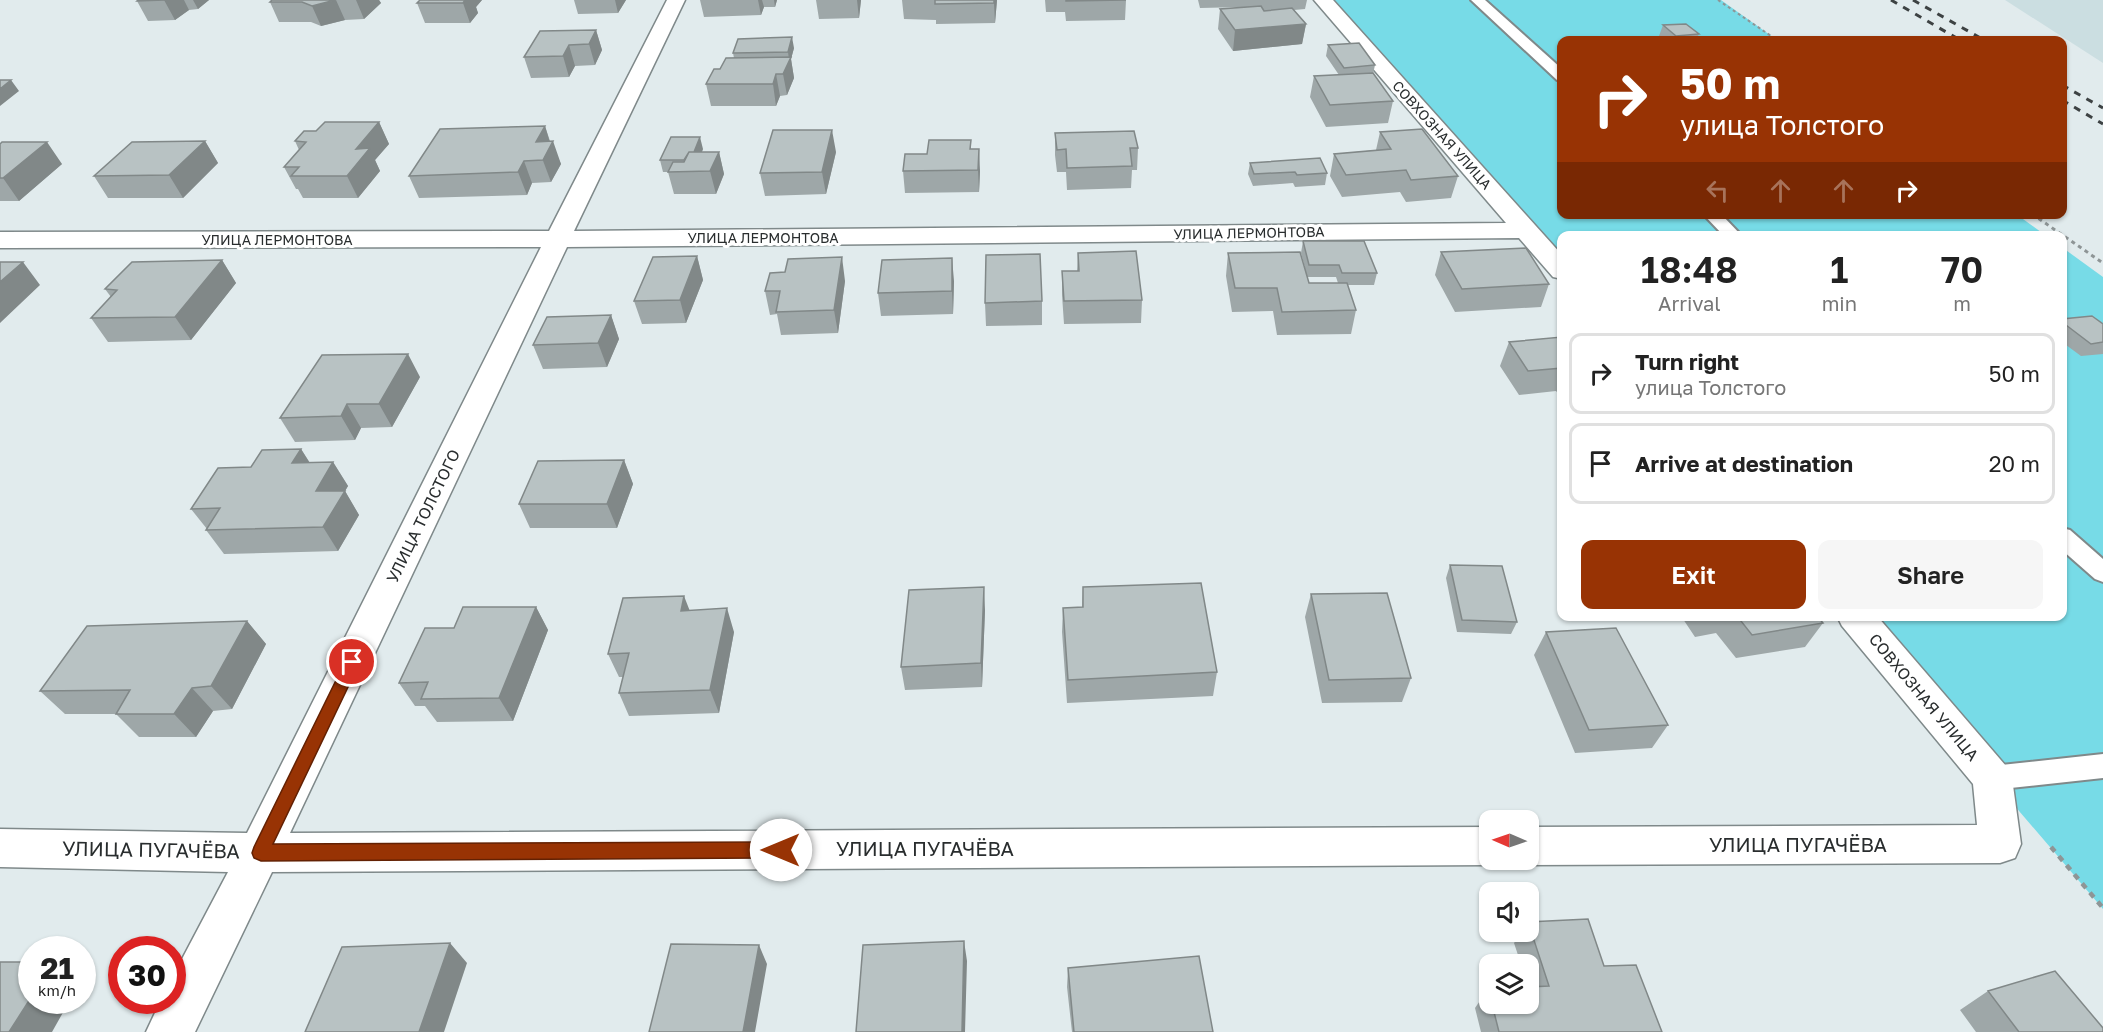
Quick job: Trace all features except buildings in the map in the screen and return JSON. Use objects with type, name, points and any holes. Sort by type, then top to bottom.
[{"type":"street","name":"УЛИЦА ТОЛСТОГО","points":[[170,1032],[261,853],[556,239],[676,0]]},
{"type":"street","name":"СОВХОЗНАЯ УЛИЦА","points":[[1323,0],[1557,265]]},
{"type":"street","name":"УЛИЦА ЛЕРМОНТОВА","points":[[0,240],[556,239],[1527,230]]},
{"type":"street","name":"СОВХОЗНАЯ УЛИЦА","points":[[1859,621],[1992,778]]},
{"type":"street","name":"УЛИЦА ПУГАЧЁВА","points":[[1539,846],[2000,844],[1992,778]]},
{"type":"street","name":"УЛИЦА ПУГАЧЁВА","points":[[0,848],[261,853],[1479,846]]},
{"type":"lane","points":[[1477,0],[1557,72]]},
{"type":"lane","points":[[1716,219],[1729,231]]},
{"type":"lane","points":[[2067,541],[2103,573]]},
{"type":"lane","points":[[1992,778],[2103,766]]},
{"type":"path","points":[[1718,0],[1771,36]]},
{"type":"path","points":[[2039,219],[2057,231]]},
{"type":"path","points":[[2067,238],[2103,263]]},
{"type":"shaded area","points":[[1320,0],[1721,0],[1771,36],[1557,36],[1557,219],[2023,219],[2039,231],[1557,231],[1557,275]]},
{"type":"shaded area","points":[[2005,0],[2103,0],[2103,63],[2067,40],[2067,36],[2061,36]]},
{"type":"shaded area","points":[[2067,251],[2103,277],[2103,909],[1856,621],[2067,621]]},
{"type":"railway","points":[[1891,0],[1953,36]]},
{"type":"railway","points":[[1913,0],[1977,36]]},
{"type":"railway","points":[[2067,88],[2103,108]]},
{"type":"railway","points":[[2067,103],[2103,124]]},
{"type":"route","points":[[352,662],[261,853],[781,850]]}]
